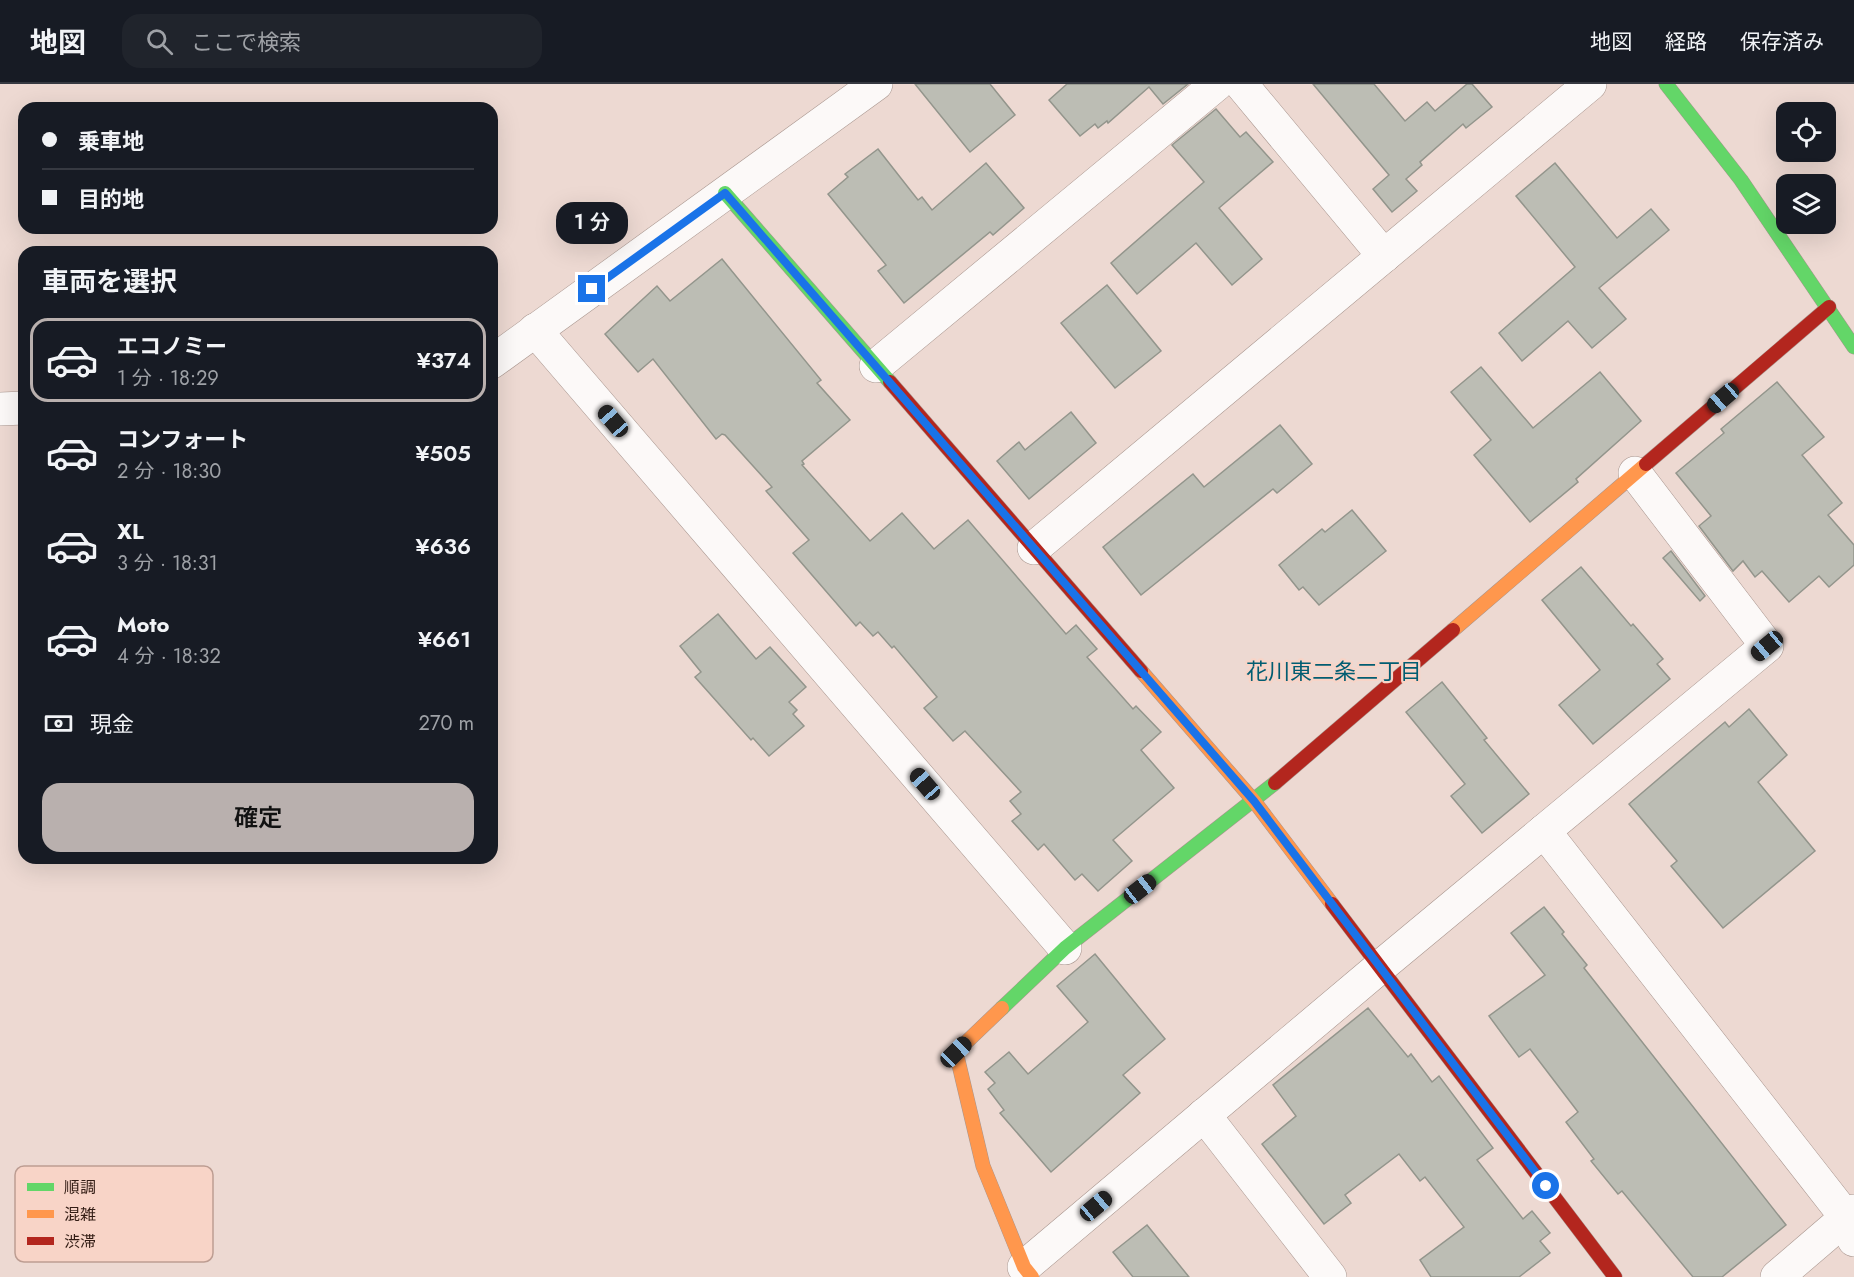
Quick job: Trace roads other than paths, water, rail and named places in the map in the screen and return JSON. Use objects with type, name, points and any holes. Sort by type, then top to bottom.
[{"type":"street","points":[[498,358],[876,84]]},
{"type":"street","points":[[876,366],[1217,84]]},
{"type":"street","points":[[1241,84],[1384,256]]},
{"type":"street","points":[[1034,548],[1590,84]]},
{"type":"street","points":[[1666,84],[1741,180],[1854,346]]},
{"type":"street","points":[[725,193],[1254,801],[1615,1277]]},
{"type":"street","points":[[1635,473],[1767,646],[1204,1115],[1028,1272],[983,1166],[956,1052],[1065,948],[1254,801],[1635,473],[1829,307]]},
{"type":"street","points":[[535,330],[1065,948]]},
{"type":"street","points":[[0,409],[18,408]]},
{"type":"street","points":[[1544,831],[1851,1223],[1777,1277]]},
{"type":"street","points":[[1204,1115],[1330,1277]]},
{"type":"district","name":"花川東二条二丁目","points":[[1334,671]]}]
